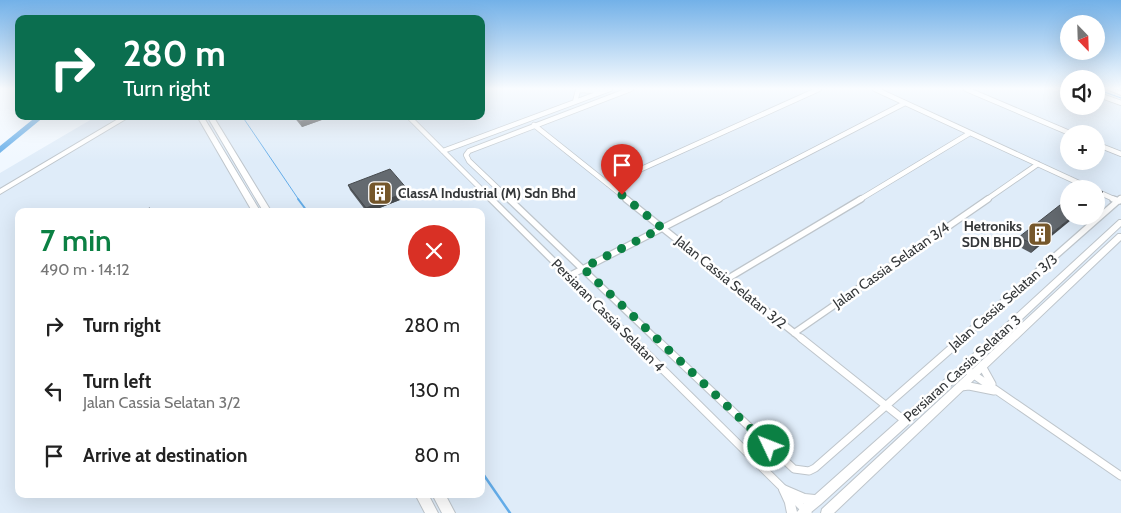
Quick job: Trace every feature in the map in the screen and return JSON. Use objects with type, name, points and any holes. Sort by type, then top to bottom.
[{"type":"main road","points":[[202,120],[254,208]]},
{"type":"main road","points":[[212,120],[265,208]]},
{"type":"main road","points":[[225,158],[234,156]]},
{"type":"main road","points":[[423,498],[432,513]]},
{"type":"main road","points":[[440,498],[449,513]]},
{"type":"street","points":[[443,151],[546,113]]},
{"type":"street","points":[[534,126],[568,113]]},
{"type":"street","points":[[608,184],[766,113]]},
{"type":"street","points":[[569,276],[886,113]]},
{"type":"street","points":[[927,113],[1073,180]]},
{"type":"street","points":[[1022,113],[1060,129]]},
{"type":"street","points":[[0,188],[114,120]]},
{"type":"street","points":[[0,192],[121,120]]},
{"type":"street","name":"Persiaran Cassia Selatan 4","points":[[412,120],[805,512]]},
{"type":"street","name":"Jalan Cassia Selatan 3/2","points":[[534,126],[904,420]]},
{"type":"street","name":"Jalan Cassia Selatan 3/3","points":[[534,126],[476,147],[466,155],[469,161],[794,469],[809,471],[815,468],[1120,200]]},
{"type":"street","points":[[727,280],[970,133]]},
{"type":"street","points":[[435,143],[457,146]]},
{"type":"street","points":[[451,159],[453,151],[457,146]]},
{"type":"street","points":[[1105,148],[1121,154]]},
{"type":"street","name":"Jalan Cassia Selatan 3/4","points":[[794,333],[1038,164]]},
{"type":"street","points":[[1105,194],[1120,200]]},
{"type":"street","name":"Persiaran Cassia Selatan 3","points":[[805,512],[1121,222]]},
{"type":"street","name":"Persiaran Cassia Selatan 3","points":[[826,513],[1121,236]]},
{"type":"street","points":[[982,366],[989,381],[999,392]]},
{"type":"street","points":[[964,368],[1121,476]]},
{"type":"street","points":[[960,387],[969,386],[999,392]]},
{"type":"street","points":[[784,490],[805,499],[817,500]]},
{"type":"street","points":[[784,490],[790,502],[792,513]]},
{"type":"shaded area","points":[[485,113],[1060,113],[1060,115],[1105,115],[1105,113],[1121,113],[1121,513],[0,513],[0,173],[90,120],[485,120]]},
{"type":"water","points":[[32,120],[40,120],[0,153],[0,146]]},
{"type":"building","name":"ClassA Industrial (M) Sdn Bhd","points":[[390,169],[409,191],[366,208],[348,185]]},
{"type":"building","name":"Hetroniks SDN BHD","points":[[1060,205],[1060,225],[1062,225],[1036,246],[1019,237]]},
{"type":"waterway","points":[[245,120],[299,200]]},
{"type":"waterway","points":[[298,199],[305,208]]},
{"type":"waterway","points":[[485,477],[510,513]]},
{"type":"place","name":"ClassA Industrial (M) Sdn Bhd","points":[[380,193]]},
{"type":"place","name":"Hetroniks SDN BHD","points":[[1040,234]]},
{"type":"route","points":[[622,195],[662,228],[583,268],[769,446]]}]
